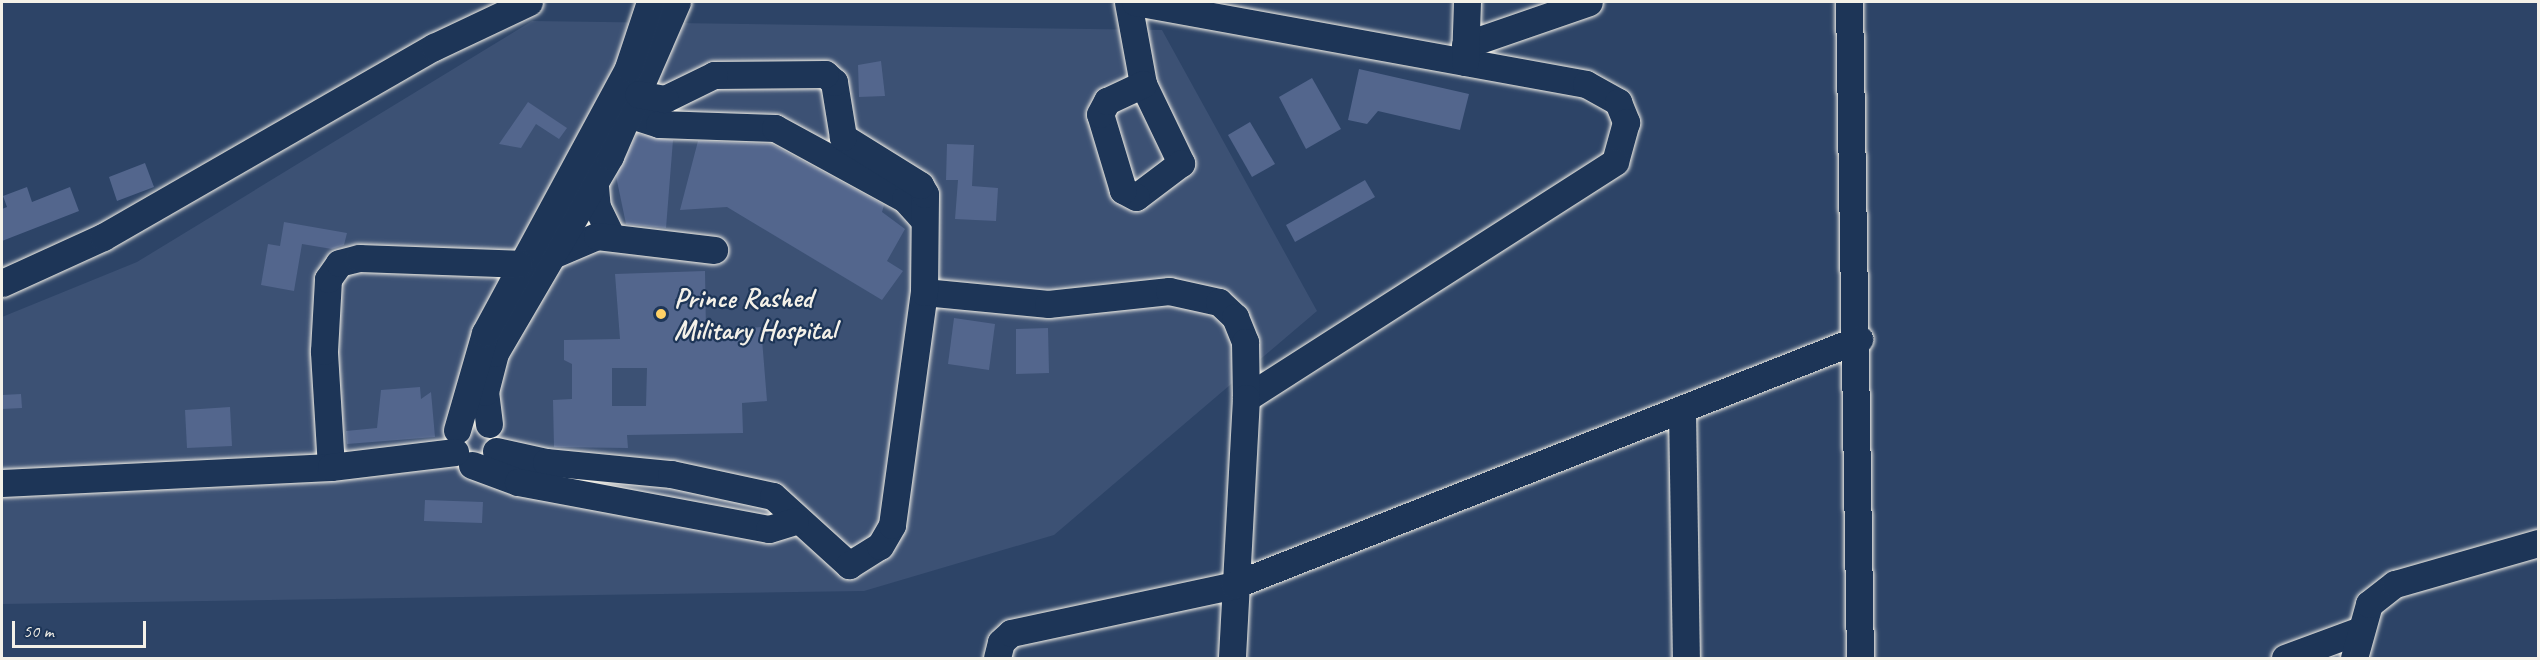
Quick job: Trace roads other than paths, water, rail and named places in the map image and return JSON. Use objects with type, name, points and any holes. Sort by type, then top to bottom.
[{"type":"street","points":[[2,283],[103,237],[434,47],[529,2]]},
{"type":"street","points":[[461,449],[473,364],[519,264],[624,106],[650,2]]},
{"type":"street","points":[[2,483],[331,467],[461,449],[487,462],[496,451],[497,436],[489,424],[488,373],[594,175],[624,106],[677,2]]},
{"type":"street","points":[[1128,2],[1143,84]]},
{"type":"street","points":[[1135,2],[1465,54],[1606,91],[1626,122],[1615,162],[1246,398]]},
{"type":"street","points":[[1465,54],[1467,2]]},
{"type":"street","points":[[1465,54],[1588,2]]},
{"type":"street","points":[[1849,2],[1859,339],[1860,658]]},
{"type":"street","points":[[496,451],[546,462],[671,474],[773,496],[795,521],[849,565],[880,546],[892,525],[924,292],[923,219],[927,202],[920,185],[843,137],[834,82],[825,74],[714,75],[665,99],[624,106]]},
{"type":"street","points":[[624,106],[659,124],[775,128],[905,199],[923,219]]},
{"type":"street","points":[[594,175],[597,207],[612,236]]},
{"type":"street","points":[[550,256],[582,240],[612,236],[714,250]]},
{"type":"street","points":[[331,467],[324,351],[328,279],[339,263],[359,258],[519,264]]},
{"type":"street","points":[[924,292],[1048,304],[1169,291],[1197,294],[1219,302],[1235,317],[1245,342],[1246,398],[1234,585],[1232,658]]},
{"type":"street","points":[[997,658],[1001,642],[1011,633],[1234,585],[1859,339]]},
{"type":"street","points":[[1682,409],[1686,658]]},
{"type":"street","points":[[461,449],[468,421],[489,424]]},
{"type":"street","points":[[461,449],[518,482],[769,529],[795,521]]},
{"type":"street","points":[[2354,658],[2358,631],[2369,604],[2395,584],[2538,543]]},
{"type":"street","points":[[2285,658],[2358,631]]},
{"type":"place","name":"Prince Rashed Military Hospital","points":[[661,314]]}]
